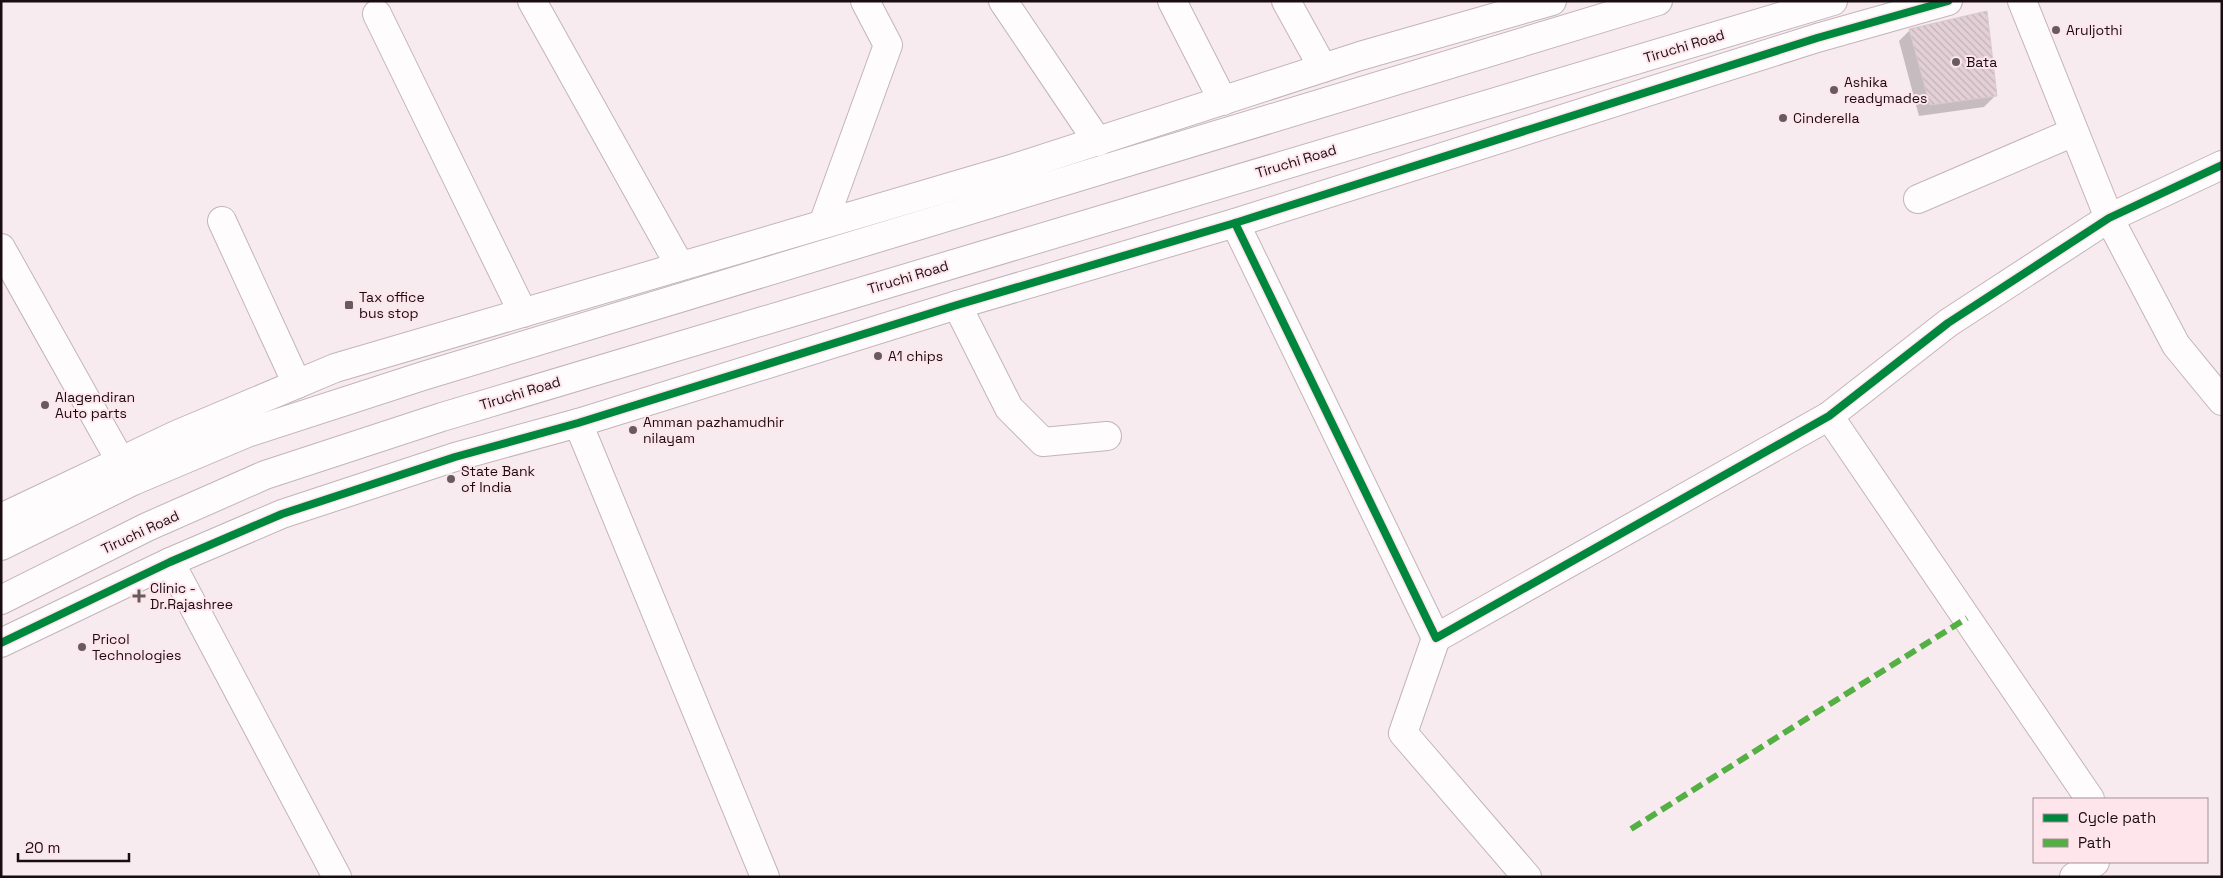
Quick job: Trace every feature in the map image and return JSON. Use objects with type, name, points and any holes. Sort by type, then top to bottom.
[{"type":"main road","points":[[532,1],[680,266]]},
{"type":"main road","points":[[823,224],[888,45],[865,1]]},
{"type":"main road","points":[[1003,1],[1098,142]]},
{"type":"main road","points":[[1172,1],[1222,101]]},
{"type":"main road","points":[[1286,1],[1323,68]]},
{"type":"main road","points":[[1,518],[176,436],[335,368],[1008,170],[1323,68],[1552,1]]},
{"type":"main road","points":[[1,546],[133,481],[247,433],[423,376],[1658,1]]},
{"type":"main road","name":"Tiruchi Road","points":[[1,600],[147,527],[265,475],[442,416],[1833,1]]},
{"type":"main road","points":[[1,643],[170,562],[282,514],[455,457],[578,423],[957,305],[1235,223],[1818,38],[1948,1]]},
{"type":"main road","points":[[2022,1],[2108,218],[2176,345],[2222,401]]},
{"type":"main road","points":[[377,14],[522,313]]},
{"type":"main road","points":[[1918,199],[2074,132]]},
{"type":"main road","points":[[1527,877],[1404,733],[1436,638],[1829,416],[1948,323],[2108,218],[2222,164]]},
{"type":"main road","points":[[222,221],[297,384]]},
{"type":"main road","points":[[1235,223],[1436,638]]},
{"type":"main road","points":[[1,248],[121,462]]},
{"type":"main road","points":[[957,305],[1009,408],[1043,442],[1107,436]]},
{"type":"main road","points":[[1829,416],[2089,798]]},
{"type":"main road","points":[[578,423],[765,877]]},
{"type":"main road","points":[[170,562],[337,877]]},
{"type":"main road","points":[[2074,877],[2094,863]]},
{"type":"building","name":"Bata","points":[[1987,11],[1997,96],[1930,105],[1909,29]]},
{"type":"marked path","points":[[1631,829],[1967,618]]},
{"type":"cycle path","points":[[1,643],[170,562],[282,514],[455,457],[578,423],[957,305],[1235,223],[1817,38],[1948,1]]},
{"type":"cycle path","points":[[1235,223],[1436,638],[1829,416],[1948,323],[2109,218],[2222,165]]},
{"type":"place","name":"Aruljothi","points":[[2056,30]]},
{"type":"place","name":"Bata","points":[[1956,62]]},
{"type":"place","name":"Ashika readymades","points":[[1834,90]]},
{"type":"place","name":"Cinderella","points":[[1783,118]]},
{"type":"place","name":"Tax office bus stop","points":[[349,305]]},
{"type":"place","name":"A1 chips","points":[[878,356]]},
{"type":"place","name":"Alagendiran Auto parts","points":[[45,405]]},
{"type":"place","name":"Amman pazhamudhir nilayam","points":[[633,430]]},
{"type":"place","name":"State Bank of India","points":[[451,479]]},
{"type":"place","name":"Clinic - Dr.Rajashree","points":[[139,596]]},
{"type":"place","name":"Pricol Technologies","points":[[82,647]]}]
